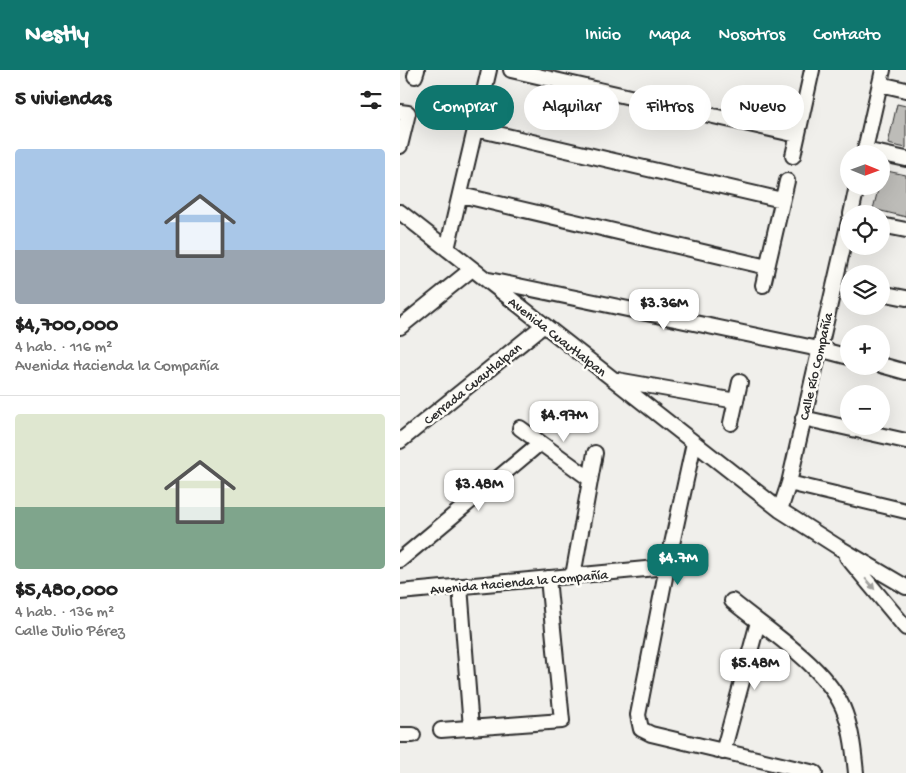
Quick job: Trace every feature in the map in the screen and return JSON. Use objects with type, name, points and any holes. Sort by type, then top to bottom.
[{"type":"street","points":[[486,85],[489,70]]},
{"type":"street","points":[[512,70],[797,135]]},
{"type":"street","points":[[793,156],[812,70]]},
{"type":"street","points":[[867,145],[883,70]]},
{"type":"street","points":[[880,84],[906,90]]},
{"type":"street","points":[[400,112],[408,113],[400,146]]},
{"type":"street","points":[[447,249],[476,130]]},
{"type":"street","points":[[480,130],[782,200]]},
{"type":"street","points":[[890,156],[906,159]]},
{"type":"street","points":[[763,285],[787,181]]},
{"type":"street","points":[[461,195],[767,267]]},
{"type":"street","name":"Avenida Cuautlalpan","points":[[400,212],[780,510],[838,548],[906,587]]},
{"type":"street","points":[[890,227],[906,230]]},
{"type":"street","name":"Calle Río Compañía","points":[[780,510],[841,255]]},
{"type":"street","points":[[400,327],[472,269]]},
{"type":"street","points":[[486,280],[840,355]]},
{"type":"street","points":[[835,282],[840,283]]},
{"type":"street","points":[[890,295],[906,298]]},
{"type":"street","name":"Cerrada Cuautlalpan","points":[[400,441],[544,325]]},
{"type":"street","points":[[890,368],[906,372]]},
{"type":"street","points":[[614,380],[736,401]]},
{"type":"street","points":[[731,423],[740,382]]},
{"type":"street","points":[[803,418],[906,441]]},
{"type":"street","points":[[520,428],[590,480]]},
{"type":"street","points":[[400,560],[540,443]]},
{"type":"street","points":[[694,443],[638,715],[641,729],[651,734],[815,773]]},
{"type":"street","points":[[573,576],[595,452]]},
{"type":"street","points":[[788,483],[906,511]]},
{"type":"street","name":"Avenida Cuautlalpan","points":[[838,548],[906,628]]},
{"type":"street","name":"Avenida Hacienda la Compañía","points":[[400,592],[668,567]]},
{"type":"street","points":[[441,730],[562,721],[548,578]]},
{"type":"street","points":[[460,586],[471,728]]},
{"type":"street","points":[[732,601],[800,654],[828,682],[845,711],[851,735],[856,773]]},
{"type":"street","points":[[724,752],[758,622]]},
{"type":"building","points":[[897,104],[906,106],[906,148],[888,144]]},
{"type":"building","points":[[890,172],[906,175],[906,217],[890,213],[890,205],[874,205],[877,195],[890,195]]}]
